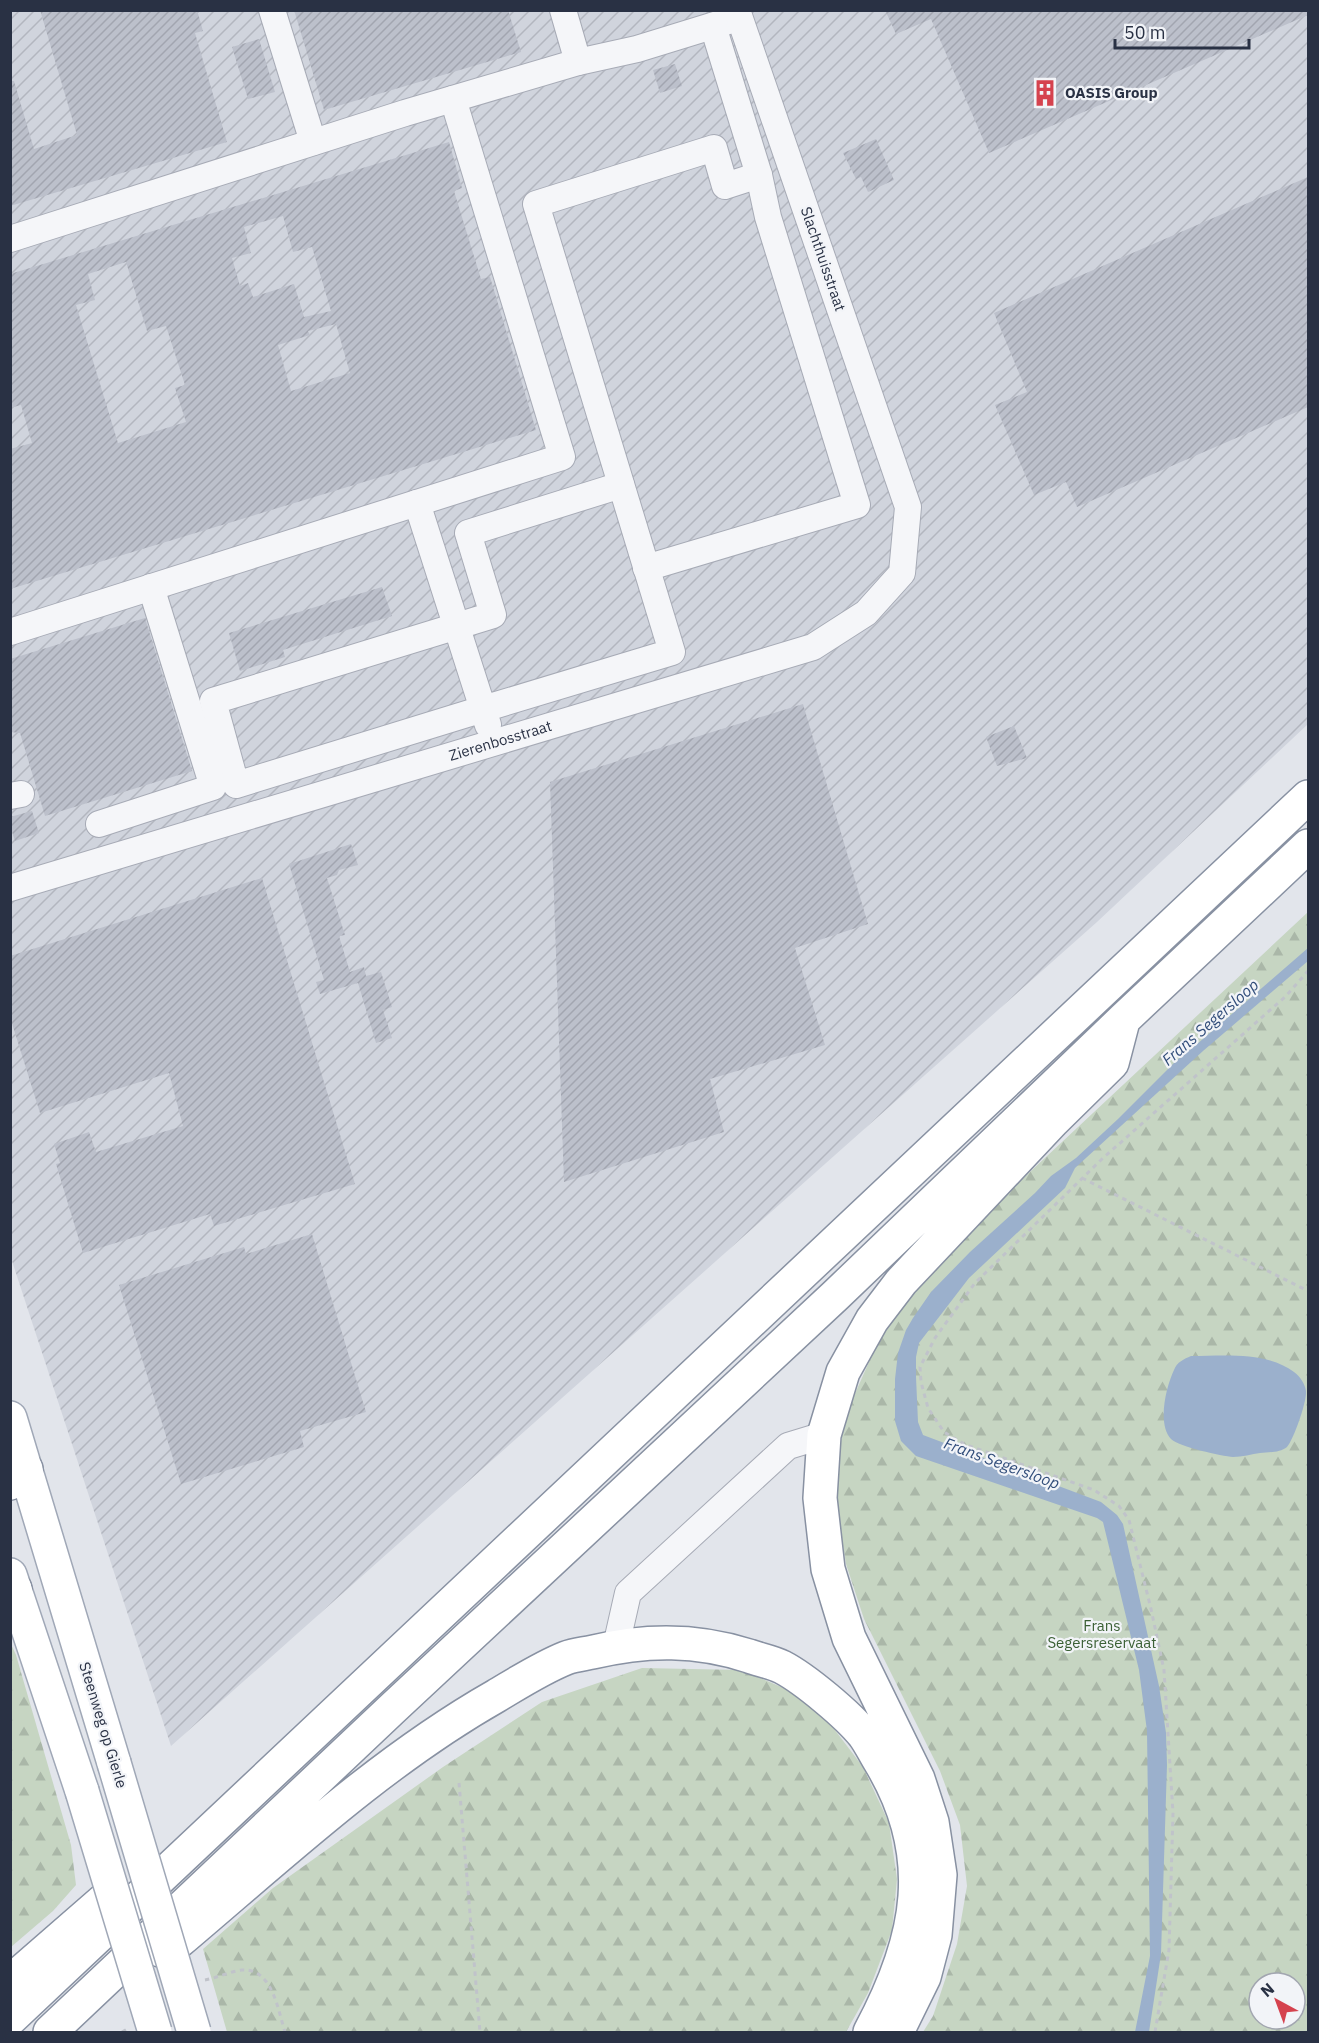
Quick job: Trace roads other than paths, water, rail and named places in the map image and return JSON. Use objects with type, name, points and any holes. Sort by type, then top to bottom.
[{"type":"main road","points":[[10,2019],[1308,797]]},
{"type":"main road","points":[[50,2032],[836,1295],[1308,846]]},
{"type":"main road","points":[[897,2032],[924,1977],[935,1935],[940,1875],[932,1822],[918,1779],[849,1638],[828,1569],[820,1498],[824,1435],[843,1372],[872,1320],[909,1273],[1053,1121],[1112,1063],[1124,1019]]},
{"type":"main road","name":"Steenweg op Gierle","points":[[10,1418],[16,1474],[114,1763],[194,2032]]},
{"type":"main road","points":[[12,1583],[82,1791],[143,2029]]},
{"type":"main road","points":[[115,1972],[178,1942],[376,1776],[452,1721],[531,1675],[567,1658],[616,1646],[661,1641],[724,1648],[782,1667],[825,1697],[864,1735],[893,1783],[911,1831],[917,1881],[910,1936],[890,1996],[870,2032]]},
{"type":"main road","points":[[10,1982],[164,1849],[207,1833]]},
{"type":"street","points":[[272,10],[314,142]]},
{"type":"street","points":[[562,10],[578,62]]},
{"type":"street","points":[[10,239],[453,99],[578,62],[637,49],[703,22],[738,14]]},
{"type":"street","name":"Slachthuisstraat","points":[[738,14],[908,507]]},
{"type":"street","points":[[646,568],[857,505],[768,217],[759,175],[703,22]]},
{"type":"street","points":[[10,632],[561,457],[453,99]]},
{"type":"street","points":[[682,687],[536,204],[714,148],[725,186],[759,175]]},
{"type":"street","points":[[245,818],[213,701],[493,615],[468,534],[621,486]]},
{"type":"street","points":[[417,503],[494,743]]},
{"type":"street","name":"Zierenbosstraat","points":[[10,888],[813,647],[866,613],[902,573],[908,507]]},
{"type":"street","points":[[99,824],[213,787],[151,587]]},
{"type":"street","points":[[236,785],[672,652]]},
{"type":"street","points":[[616,1646],[628,1593],[788,1446],[824,1435]]},
{"type":"water","points":[[1308,948],[1308,961],[1203,1051],[1075,1168],[1065,1188],[969,1278],[919,1343],[916,1357],[918,1422],[923,1435],[1101,1502],[1117,1515],[1123,1524],[1159,1686],[1166,1733],[1167,1765],[1161,1954],[1149,2032],[1135,2032],[1150,1956],[1147,1731],[1139,1670],[1103,1522],[916,1456],[901,1441],[895,1421],[895,1379],[898,1353],[906,1330],[931,1292],[970,1252],[1051,1176],[1076,1158],[1177,1060]]},
{"type":"water","points":[[1191,1356],[1258,1358],[1283,1365],[1296,1374],[1305,1386],[1306,1396],[1296,1428],[1287,1447],[1277,1451],[1233,1457],[1191,1448],[1171,1439],[1164,1424],[1166,1395],[1175,1367]]},
{"type":"place","name":"OASIS Group","points":[[1045,93]]},
{"type":"water label","name":"Frans Segersloop","points":[[1210,1022]]},
{"type":"water label","name":"Frans Segersloop","points":[[1002,1463]]},
{"type":"park label","name":"Frans Segersreservaat","points":[[1102,1634]]}]
